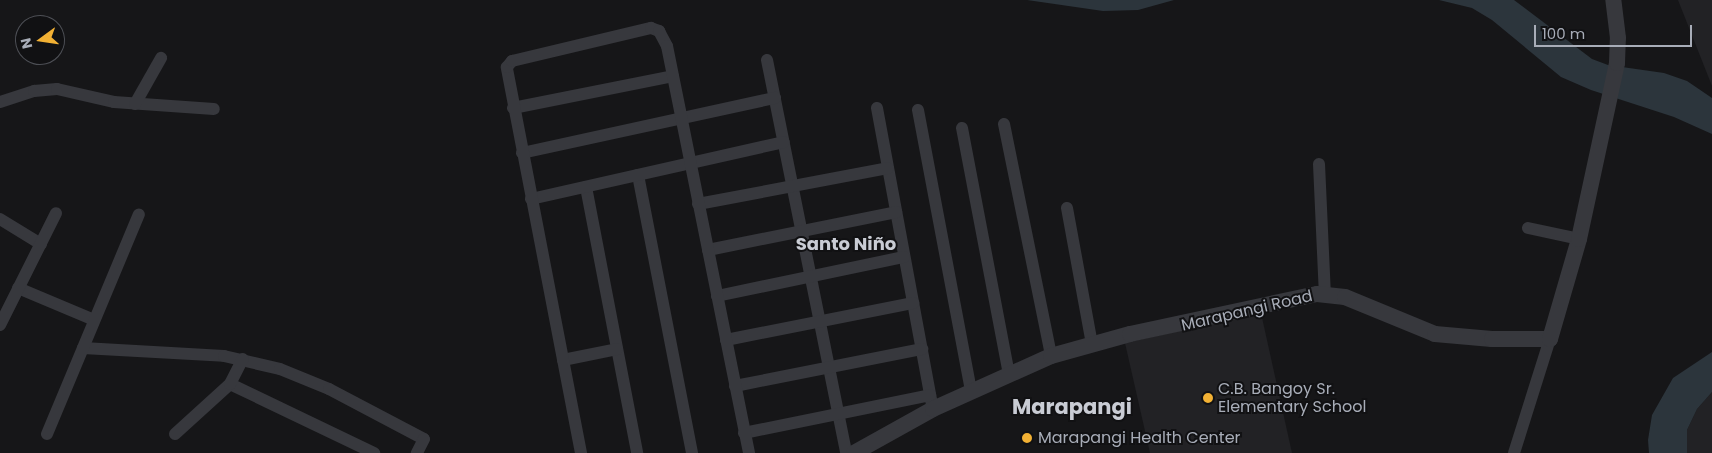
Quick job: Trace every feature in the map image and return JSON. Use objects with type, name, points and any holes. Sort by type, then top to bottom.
[{"type":"street","points":[[1514,453],[1579,239],[1606,105],[1617,63],[1618,38],[1613,0]]},
{"type":"street","points":[[582,453],[506,72],[509,63],[644,29],[659,31],[664,37],[748,453]]},
{"type":"street","points":[[135,104],[161,58]]},
{"type":"street","points":[[767,60],[846,453]]},
{"type":"street","points":[[513,108],[673,76]]},
{"type":"street","points":[[0,102],[34,91],[57,89],[91,99],[214,109]]},
{"type":"street","points":[[522,153],[775,98]]},
{"type":"street","points":[[744,433],[838,414],[931,402],[877,108]]},
{"type":"street","points":[[918,110],[972,391]]},
{"type":"street","points":[[1004,124],[1051,356]]},
{"type":"street","points":[[962,128],[1009,374]]},
{"type":"street","points":[[531,199],[784,142]]},
{"type":"street","points":[[1319,164],[1325,294]]},
{"type":"street","points":[[698,204],[888,168]]},
{"type":"street","points":[[638,175],[692,453]]},
{"type":"street","points":[[586,187],[637,453]]},
{"type":"street","points":[[1067,208],[1092,344]]},
{"type":"street","points":[[708,250],[896,212]]},
{"type":"street","points":[[0,325],[56,213]]},
{"type":"street","points":[[48,434],[139,214]]},
{"type":"street","points":[[0,219],[41,244]]},
{"type":"street","points":[[1528,228],[1579,239]]},
{"type":"street","points":[[717,296],[904,257]]},
{"type":"street","points":[[18,288],[94,320]]},
{"type":"street","name":"Marapangi Road","points":[[854,453],[931,402],[972,391],[1051,356],[1092,344],[1325,294],[1361,303],[1435,334],[1483,339],[1550,339]]},
{"type":"street","points":[[726,340],[913,302]]},
{"type":"street","points":[[83,348],[204,354],[243,360],[280,369],[329,389],[424,439],[417,453]]},
{"type":"street","points":[[563,360],[617,349]]},
{"type":"street","points":[[735,386],[922,349]]},
{"type":"street","points":[[175,434],[230,384],[243,360]]},
{"type":"street","points":[[230,384],[374,453]]},
{"type":"shaded area","points":[[1027,0],[1174,0],[1138,10],[1103,11]]},
{"type":"shaded area","points":[[1439,0],[1514,0],[1592,59],[1608,65],[1664,73],[1687,81],[1712,98],[1712,134],[1674,117],[1591,90],[1561,77],[1492,20],[1472,8]]},
{"type":"shaded area","points":[[1678,0],[1712,0],[1712,86]]},
{"type":"shaded area","name":"C.B. Bangoy Sr. Elementary School","points":[[1261,313],[1292,453],[1150,453],[1125,343]]},
{"type":"shaded area","points":[[1712,352],[1712,392],[1697,409],[1687,430],[1687,453],[1649,453],[1648,440],[1652,415],[1673,378]]},
{"type":"shaded area","points":[[1712,392],[1712,453],[1687,453],[1687,430],[1697,409]]},
{"type":"place","name":"C.B. Bangoy Sr. Elementary School","points":[[1208,398]]},
{"type":"place","name":"Marapangi Health Center","points":[[1027,438]]},
{"type":"district","name":"Santo Niño","points":[[846,244]]},
{"type":"district","name":"Marapangi","points":[[1072,407]]}]
